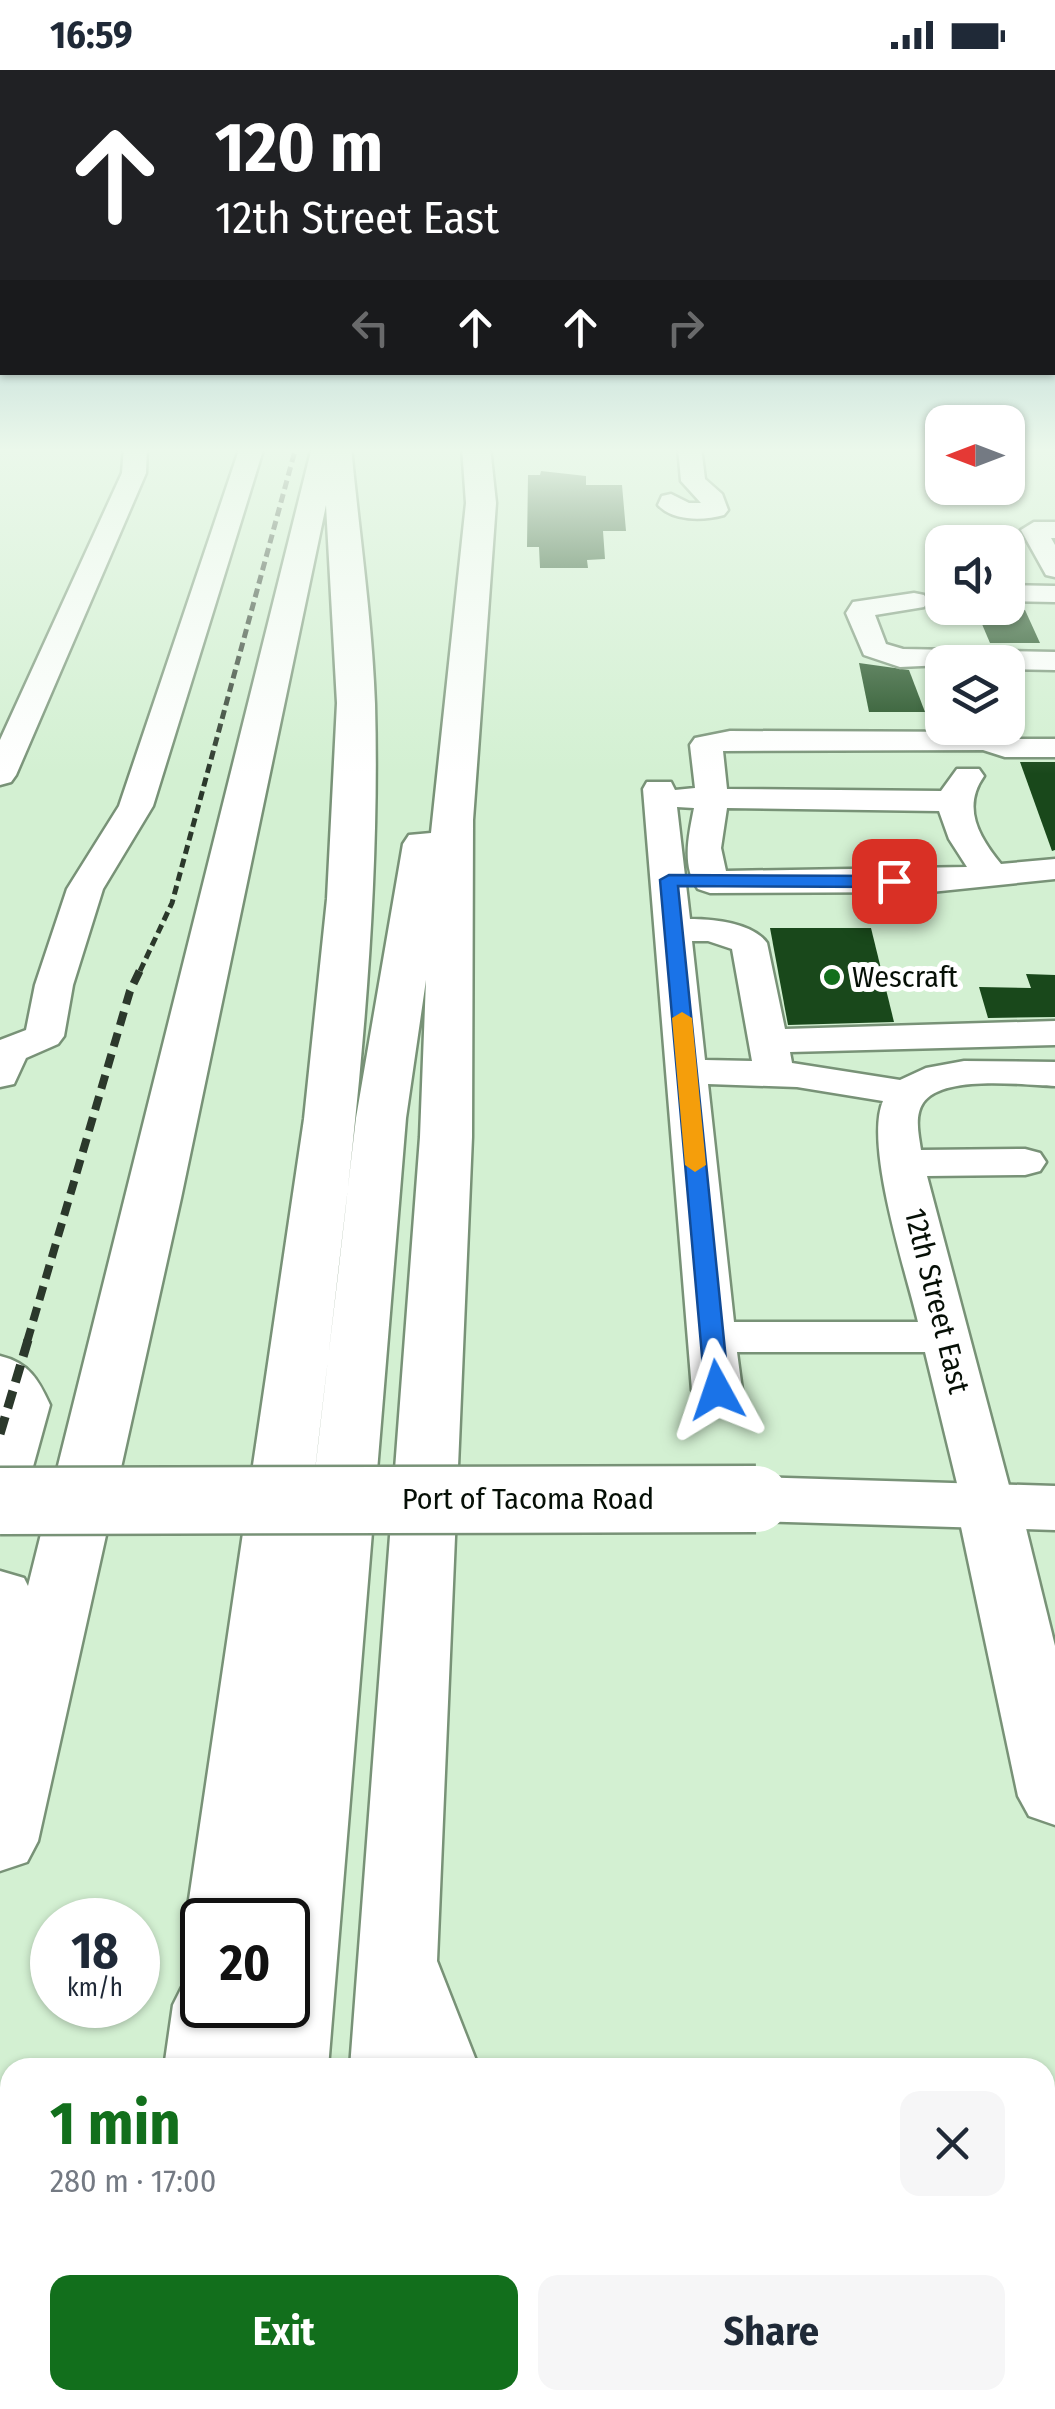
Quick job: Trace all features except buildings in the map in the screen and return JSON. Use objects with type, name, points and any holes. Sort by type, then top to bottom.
[{"type":"main road","points":[[0,1841],[114,1370],[299,556]]},
{"type":"main road","points":[[227,1898],[327,1138],[349,899],[356,703],[345,556]]},
{"type":"main road","points":[[392,2058],[446,1137],[452,820],[474,556]]},
{"type":"main road","points":[[288,2058],[381,1118],[420,865],[470,597]]},
{"type":"main road","name":"Port of Tacoma Road","points":[[0,1500],[756,1499],[1055,1508]]},
{"type":"main road","points":[[989,1508],[1055,1796]]},
{"type":"main road","points":[[0,1595],[25,1640],[36,1691]]},
{"type":"main road","points":[[400,1955],[434,2058]]},
{"type":"main road","points":[[205,2058],[210,2028]]},
{"type":"street","points":[[0,775],[97,556]]},
{"type":"street","points":[[0,1075],[9,1051],[44,1036],[54,985],[85,889],[136,806],[217,556]]},
{"type":"street","points":[[1025,594],[1055,594]]},
{"type":"street","points":[[925,597],[871,604],[860,613],[874,649],[900,658],[925,660]]},
{"type":"street","points":[[1025,662],[1055,662]]},
{"type":"street","points":[[710,882],[704,848],[712,797],[706,746],[720,741],[988,741],[1005,748],[1055,748]]},
{"type":"street","points":[[990,873],[970,850],[954,801],[958,784],[1005,748]]},
{"type":"street","points":[[717,1390],[659,794],[954,801]]},
{"type":"street","points":[[669,880],[931,881],[1055,869]]},
{"type":"street","points":[[675,930],[712,930],[749,943],[772,1057]]},
{"type":"street","points":[[686,1072],[939,1034],[1055,1033]]},
{"type":"street","points":[[876,1041],[883,1062],[905,1094]]},
{"type":"street","points":[[772,1057],[905,1094]]},
{"type":"street","points":[[905,1094],[920,1082],[946,1076],[1055,1074]]},
{"type":"street","name":"12th Street East","points":[[905,1094],[898,1110],[902,1163],[989,1508]]},
{"type":"street","points":[[902,1163],[1025,1162]]},
{"type":"street","points":[[712,1337],[947,1337]]},
{"type":"street","points":[[0,1371],[15,1383],[25,1405],[0,1492]]},
{"type":"railway","points":[[140,971],[172,903],[266,556]]},
{"type":"railway","points":[[27,1342],[130,991],[141,968]]},
{"type":"railway","points":[[0,1434],[28,1340]]},
{"type":"slow traffic","points":[[682,1018],[695,1165]]},
{"type":"place","name":"Wescraft","points":[[832,977]]},
{"type":"route","points":[[717,1390],[669,880],[894,881]]}]
